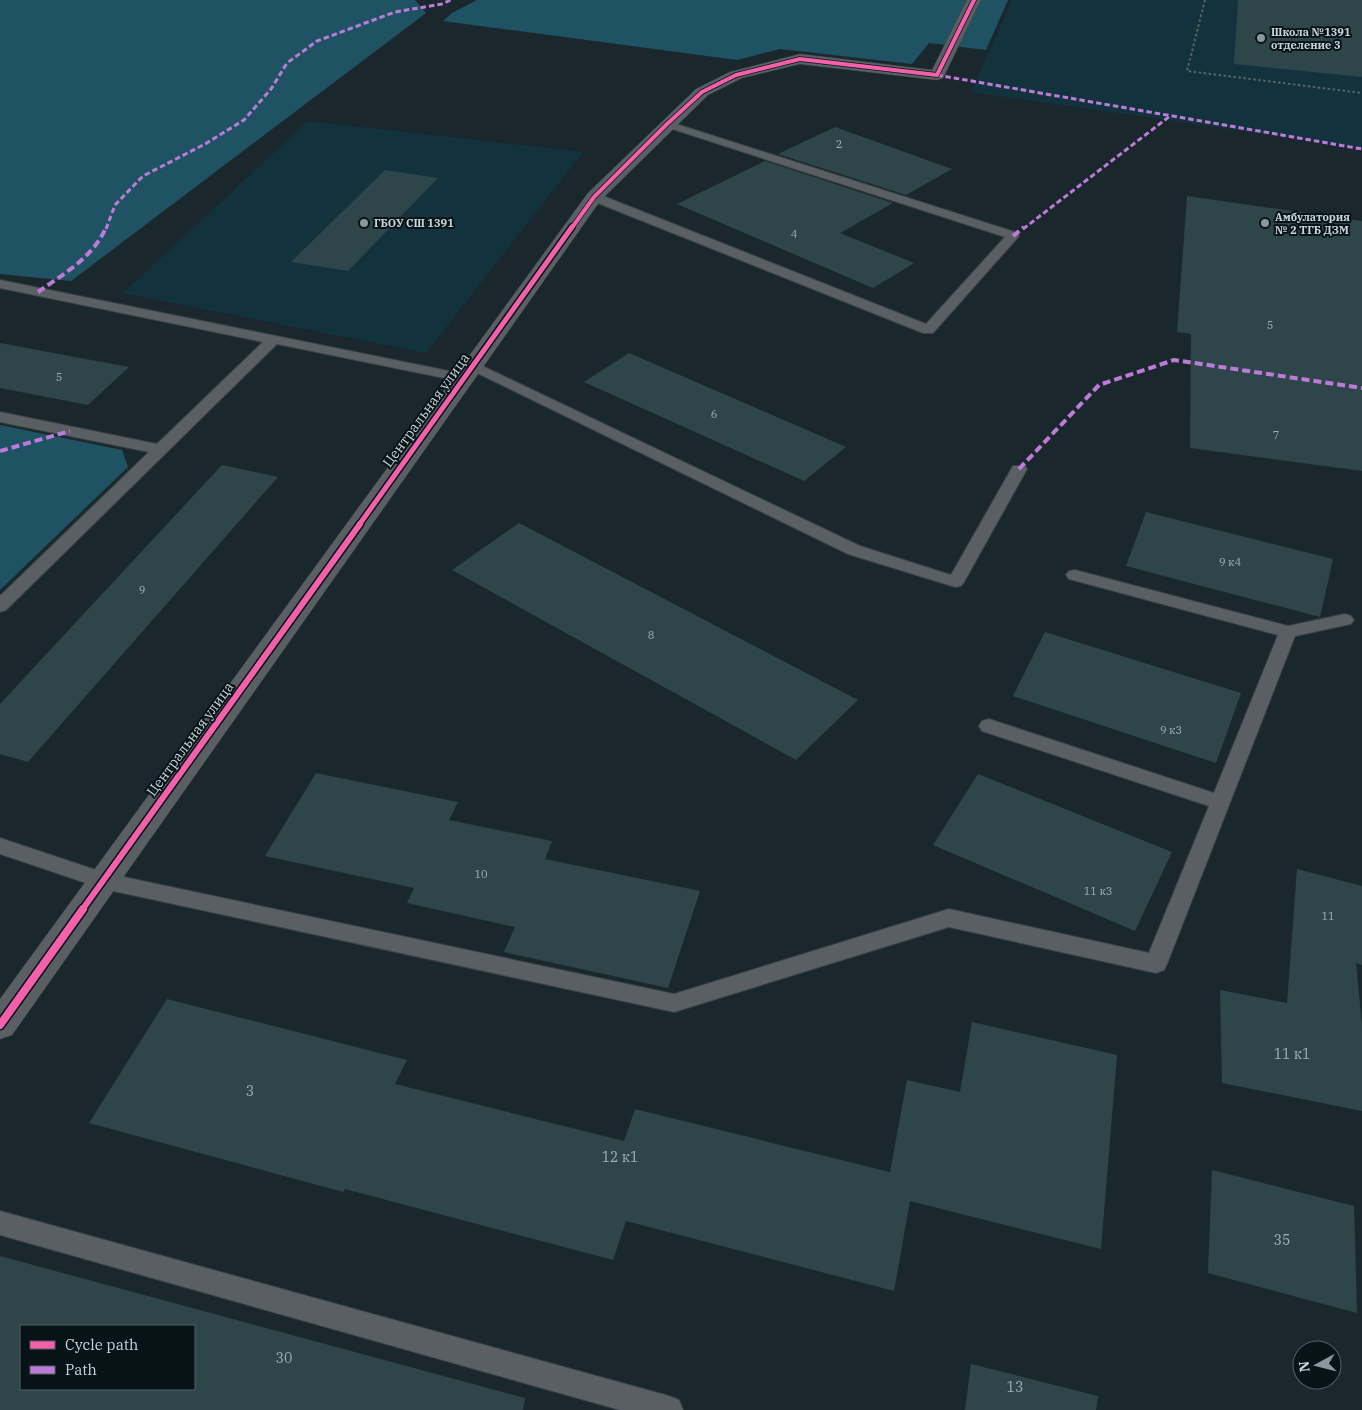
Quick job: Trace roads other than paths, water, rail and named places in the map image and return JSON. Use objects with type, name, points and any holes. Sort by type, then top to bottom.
[{"type":"street","name":"Центральная улица","points":[[0,1025],[594,197],[702,92],[736,74],[800,59],[937,75],[974,0]]},
{"type":"lane","points":[[594,197],[928,330],[1013,236],[667,124]]},
{"type":"lane","points":[[0,284],[444,374]]},
{"type":"lane","points":[[0,606],[274,339]]},
{"type":"lane","points":[[474,366],[854,550],[956,582],[1019,469]]},
{"type":"lane","points":[[0,416],[160,450]]},
{"type":"lane","points":[[1076,575],[1288,632],[1345,620]]},
{"type":"lane","points":[[0,846],[104,881],[674,1003],[950,918],[1156,964],[1288,632]]},
{"type":"lane","points":[[989,726],[1221,803]]},
{"type":"lane","points":[[0,1223],[669,1410]]},
{"type":"place","name":"Школа №1391 отделение 3","points":[[1261,38]]},
{"type":"place","name":"ГБОУ СШ 1391","points":[[364,223]]},
{"type":"place","name":"Амбулатория № 2 ТГБ ДЗМ","points":[[1265,223]]}]
